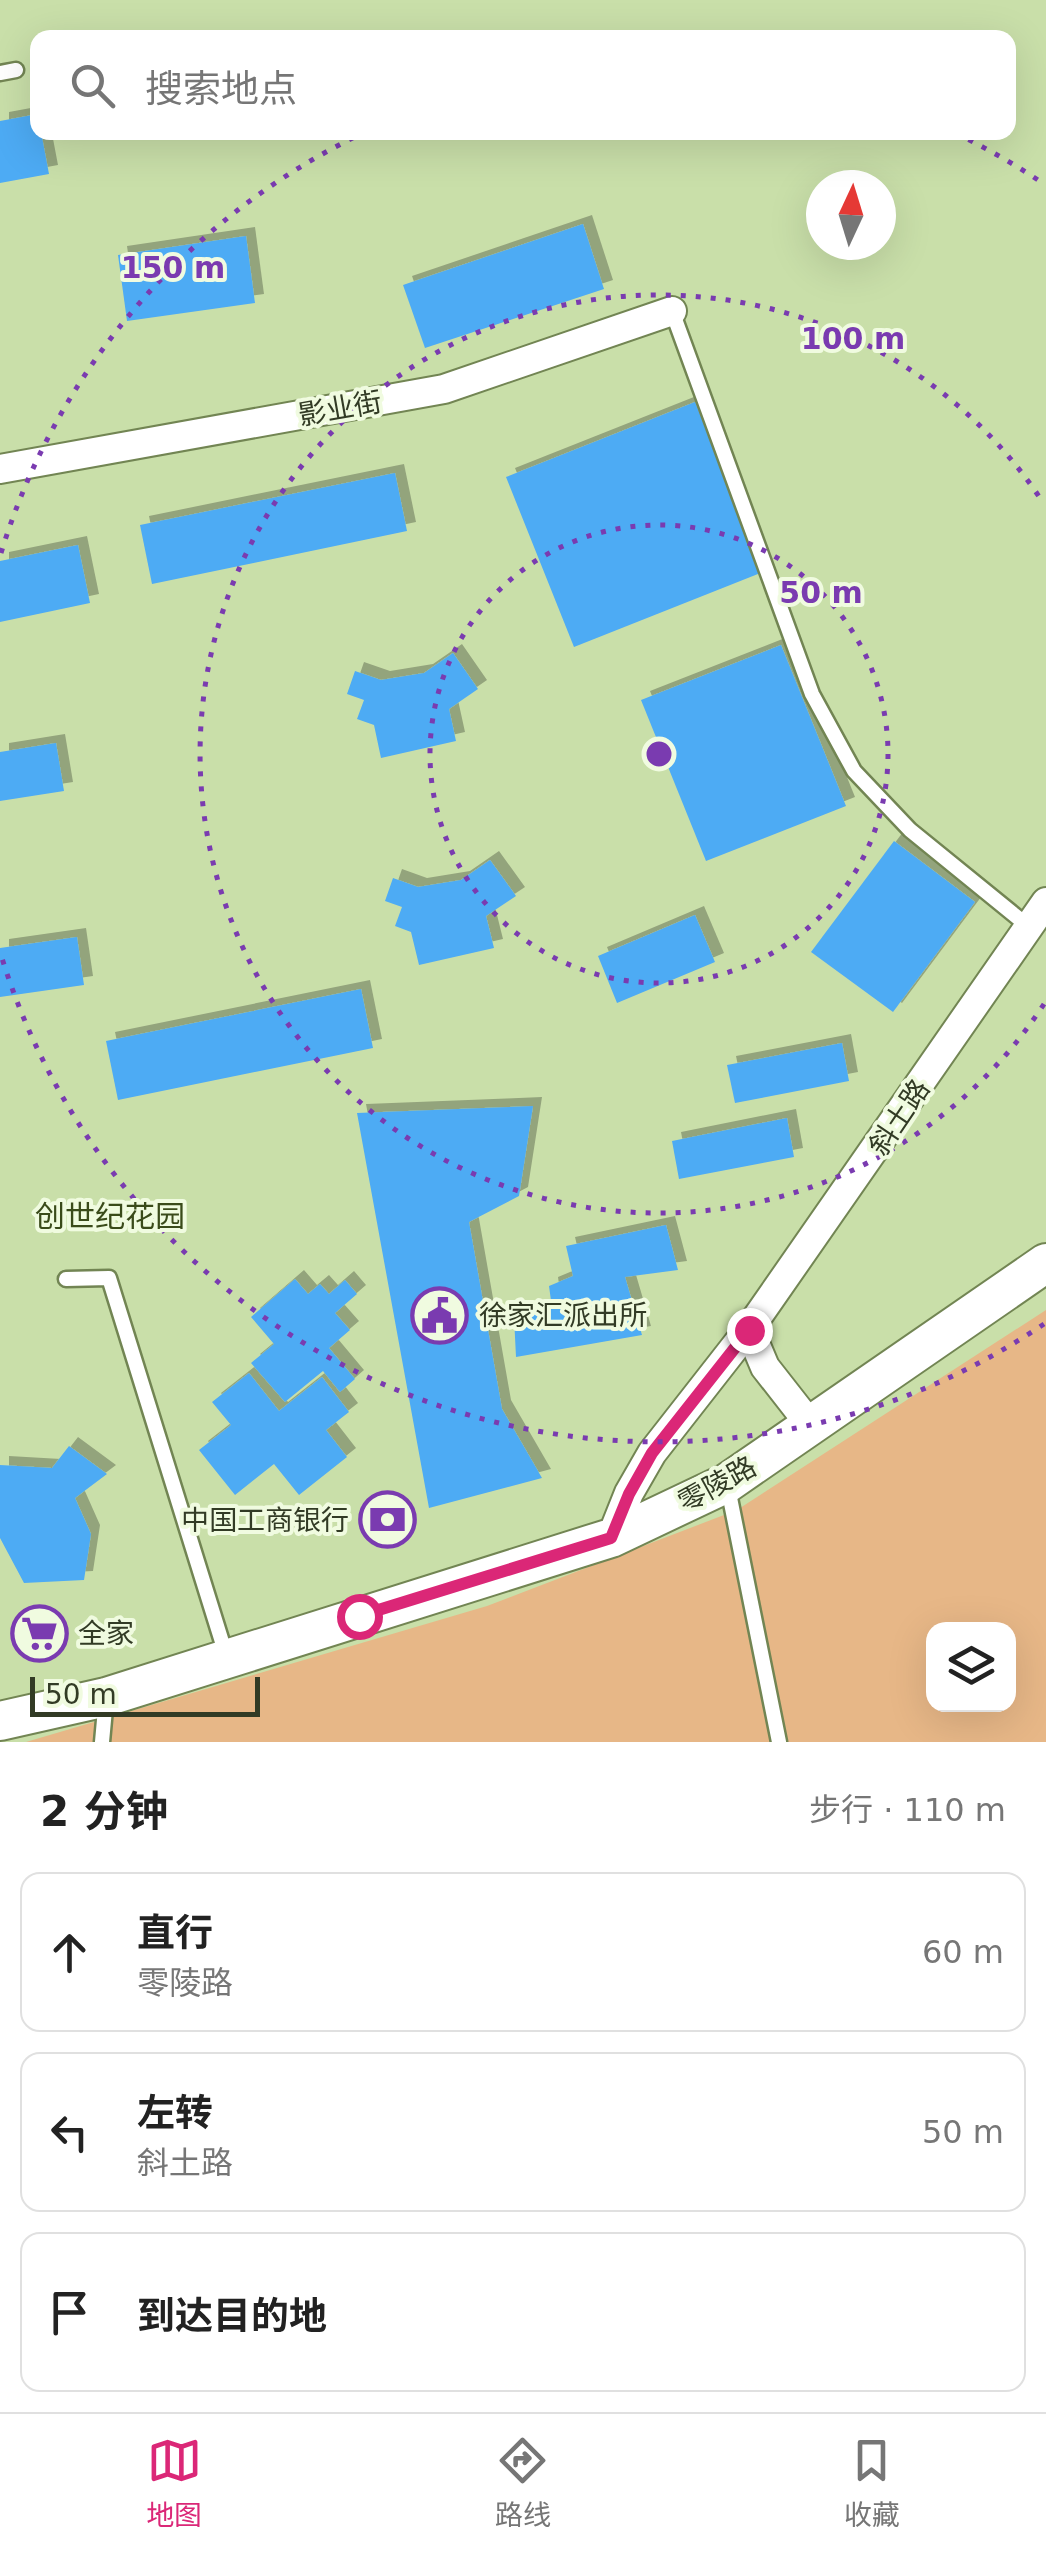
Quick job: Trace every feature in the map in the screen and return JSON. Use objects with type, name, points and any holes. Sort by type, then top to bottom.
[{"type":"street","name":"影业街","points":[[0,469],[444,389],[672,310]]},
{"type":"street","name":"斜土路","points":[[611,1538],[652,1453],[749,1330],[1046,902]]},
{"type":"street","name":"零陵路","points":[[0,1722],[106,1698],[611,1538],[727,1483],[1046,1263]]},
{"type":"street","points":[[749,1330],[765,1367],[812,1427]]},
{"type":"lane","points":[[0,73],[16,70]]},
{"type":"lane","points":[[672,310],[812,694],[854,771],[910,830],[1028,926]]},
{"type":"lane","points":[[66,1279],[109,1278],[228,1659]]},
{"type":"lane","points":[[727,1483],[779,1742]]},
{"type":"lane","points":[[102,1742],[106,1698]]},
{"type":"shaded area","points":[[1046,1310],[1046,1742],[26,1742],[487,1606],[737,1510]]},
{"type":"building","points":[[30,115],[30,140],[43,140],[49,174],[0,183],[0,121]]},
{"type":"building","points":[[583,224],[604,289],[425,348],[403,285]]},
{"type":"building","points":[[246,236],[255,303],[127,321],[118,255]]},
{"type":"building","points":[[695,402],[763,572],[574,647],[506,477]]},
{"type":"building","points":[[395,473],[407,531],[152,584],[140,525]]},
{"type":"building","points":[[78,545],[90,603],[0,622],[0,561]]},
{"type":"building","points":[[781,645],[846,806],[706,861],[641,700]]},
{"type":"building","points":[[453,653],[478,689],[449,709],[456,741],[381,758],[374,725],[357,719],[364,700],[347,694],[355,671],[381,680],[424,673]]},
{"type":"building","points":[[56,743],[64,791],[0,801],[0,752]]},
{"type":"building","points":[[894,841],[975,902],[893,1012],[811,952]]},
{"type":"building","points":[[490,860],[516,896],[486,916],[494,948],[419,965],[411,932],[395,926],[402,907],[385,901],[393,878],[418,887],[461,880]]},
{"type":"building","points":[[695,915],[715,962],[617,1003],[598,956]]},
{"type":"building","points":[[77,937],[84,985],[0,997],[0,948]]},
{"type":"building","points":[[361,989],[373,1048],[118,1100],[106,1041]]},
{"type":"building","points":[[842,1043],[849,1081],[735,1103],[727,1065]]},
{"type":"building","name":"徐家汇派出所","points":[[533,1106],[519,1196],[469,1222],[502,1409],[542,1478],[429,1508],[357,1113]]},
{"type":"building","points":[[787,1118],[794,1157],[679,1179],[672,1141]]},
{"type":"building","points":[[666,1225],[678,1270],[625,1277],[642,1335],[516,1357],[514,1317],[552,1308],[549,1286],[573,1276],[566,1246]]},
{"type":"building","points":[[295,1279],[308,1294],[320,1284],[329,1294],[345,1280],[357,1294],[335,1313],[350,1330],[329,1348],[355,1379],[340,1392],[323,1371],[285,1402],[251,1363],[274,1344],[251,1317]]},
{"type":"building","points":[[249,1373],[279,1411],[322,1377],[349,1412],[326,1430],[347,1457],[299,1495],[274,1464],[235,1495],[199,1450],[231,1425],[212,1402]]},
{"type":"building","points":[[69,1446],[107,1474],[75,1498],[91,1534],[84,1580],[24,1583],[0,1538],[0,1465],[52,1468]]},
{"type":"place","name":"徐家汇派出所","points":[[440,1315]]},
{"type":"place","name":"中国工商银行","points":[[388,1520]]},
{"type":"place","name":"全家","points":[[39,1633]]},
{"type":"district","name":"创世纪花园","points":[[110,1217]]},
{"type":"route","points":[[359,1616],[611,1538],[652,1453],[749,1330]]}]
